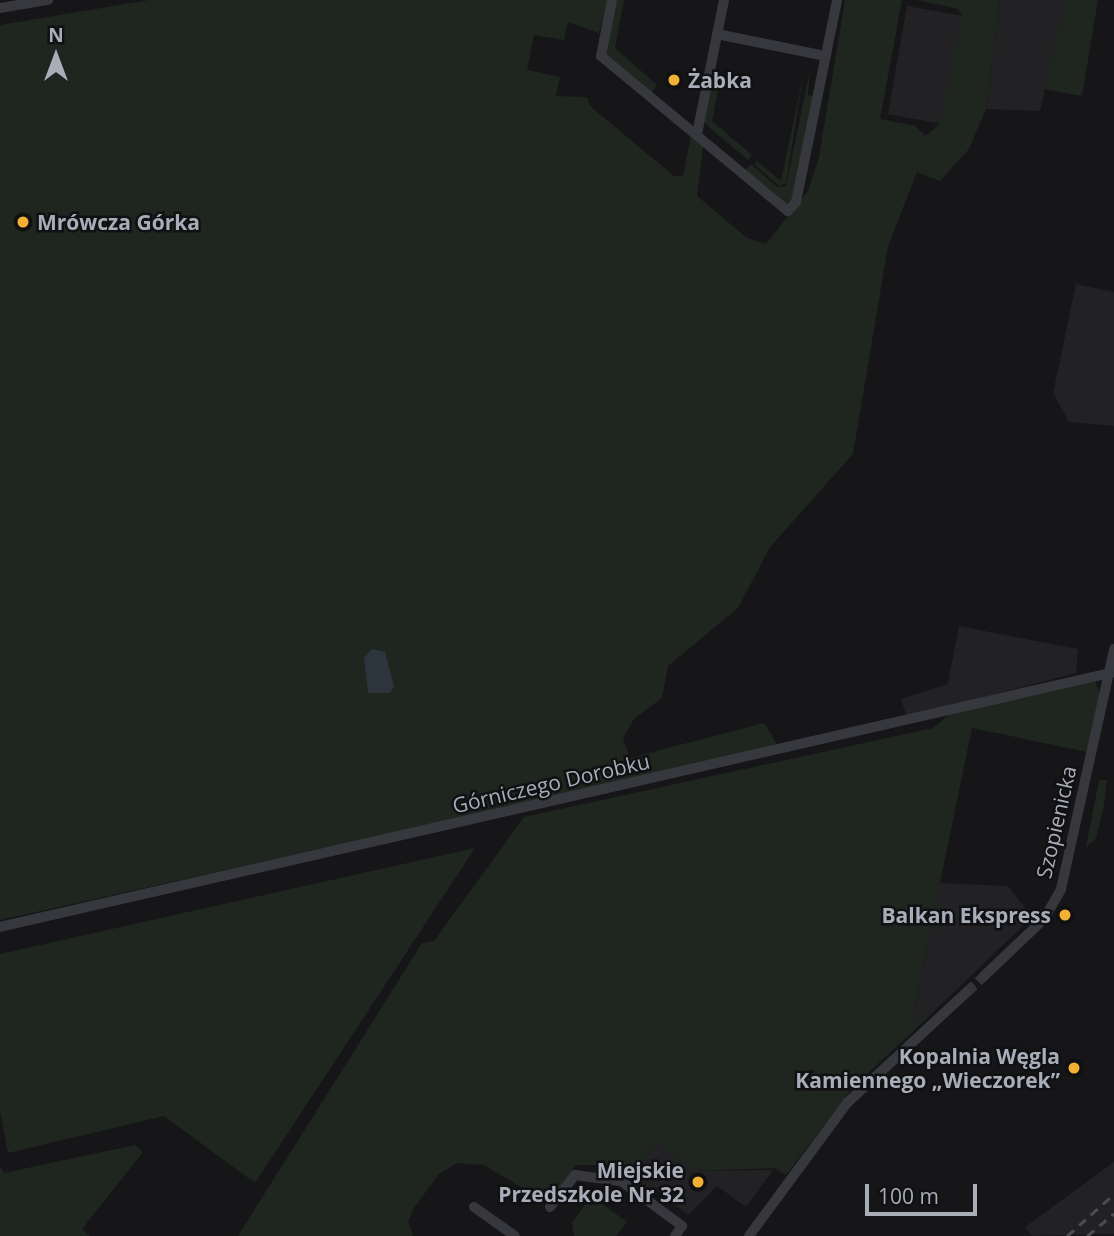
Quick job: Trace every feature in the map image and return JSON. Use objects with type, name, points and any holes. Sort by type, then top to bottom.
[{"type":"street","points":[[0,8],[48,0]]},
{"type":"street","points":[[612,0],[601,56],[788,211],[796,202],[837,0]]},
{"type":"street","points":[[697,134],[724,0]]},
{"type":"street","points":[[717,34],[825,56]]},
{"type":"street","name":"Szopienicka","points":[[984,976],[1038,924],[1061,889],[1112,672],[1114,649]]},
{"type":"street","name":"Górniczego Dorobku","points":[[0,927],[1112,672]]},
{"type":"street","points":[[750,1236],[846,1102],[967,992]]},
{"type":"street","points":[[550,1207],[580,1172],[621,1181],[682,1226],[675,1236]]},
{"type":"street","points":[[474,1207],[515,1236]]},
{"type":"shaded area","points":[[149,0],[608,0],[599,33],[568,22],[564,40],[534,35],[527,70],[560,77],[556,96],[587,97],[590,106],[674,176],[683,176],[691,136],[703,147],[697,196],[747,238],[766,244],[808,191],[819,157],[845,0],[902,0],[880,119],[916,126],[925,136],[940,124],[962,16],[958,9],[918,0],[1000,0],[986,109],[969,149],[940,181],[917,172],[888,246],[853,454],[770,547],[738,608],[668,666],[662,698],[634,719],[623,738],[630,758],[764,723],[779,747],[0,920],[0,25]]},
{"type":"shaded area","points":[[614,0],[624,0],[615,48],[657,85],[652,92],[606,54]]},
{"type":"shaded area","points":[[1000,0],[1065,0],[1040,111],[986,109]]},
{"type":"shaded area","points":[[1065,0],[1098,0],[1082,96],[1044,89]]},
{"type":"shaded area","points":[[907,6],[962,16],[943,124],[888,114]]},
{"type":"shaded area","points":[[810,70],[808,95],[814,96],[793,201],[786,204],[745,171],[751,164],[777,187],[786,186]]},
{"type":"shaded area","points":[[803,77],[786,183],[779,186],[754,164],[757,161],[781,181]]},
{"type":"shaded area","points":[[709,88],[718,90],[712,121],[752,155],[748,160],[702,121]]},
{"type":"shaded area","points":[[1076,284],[1114,292],[1114,426],[1069,422],[1053,393]]},
{"type":"shaded area","points":[[959,626],[1078,649],[1076,673],[907,717],[901,699],[948,684]]},
{"type":"shaded area","points":[[372,649],[385,652],[394,686],[390,693],[368,693],[364,658]]},
{"type":"shaded area","points":[[1095,681],[1100,693],[1087,752],[972,728],[912,1018],[922,1023],[853,1087],[786,1175],[774,1168],[695,1171],[656,1143],[626,1180],[607,1165],[576,1165],[548,1203],[484,1165],[457,1163],[439,1174],[414,1208],[408,1221],[413,1236],[238,1236],[422,943],[434,941],[524,817],[933,728],[950,714]]},
{"type":"shaded area","points":[[1099,780],[1107,780],[1103,811],[1096,839],[1086,847]]},
{"type":"shaded area","points":[[475,848],[255,1183],[164,1116],[8,1153],[0,1111],[0,954]]},
{"type":"shaded area","points":[[940,883],[1008,886],[1032,917],[922,1023],[912,1018]]},
{"type":"shaded area","name":"Miejskie Przedszkole Nr 32","points":[[656,1143],[695,1171],[773,1170],[746,1207],[717,1186],[688,1215],[654,1187],[648,1193],[627,1177]]},
{"type":"shaded area","points":[[135,1145],[143,1152],[82,1229],[90,1236],[0,1236],[0,1166],[4,1173]]},
{"type":"shaded area","points":[[1114,1162],[1114,1234],[1032,1236],[1025,1227]]},
{"type":"shaded area","points":[[591,1196],[627,1222],[616,1236],[574,1236],[572,1223]]},
{"type":"tunnel","points":[[967,992],[984,976]]},
{"type":"railway","points":[[1067,1236],[1114,1194]]},
{"type":"railway","points":[[1087,1236],[1114,1213]]},
{"type":"place","name":"Żabka","points":[[674,80]]},
{"type":"place","name":"Mrówcza Górka","points":[[23,222]]},
{"type":"place","name":"Balkan Ekspress","points":[[1065,915]]},
{"type":"place","name":"Kopalnia Węgla Kamiennego „Wieczorek”","points":[[1074,1068]]},
{"type":"place","name":"Miejskie Przedszkole Nr 32","points":[[698,1182]]}]
